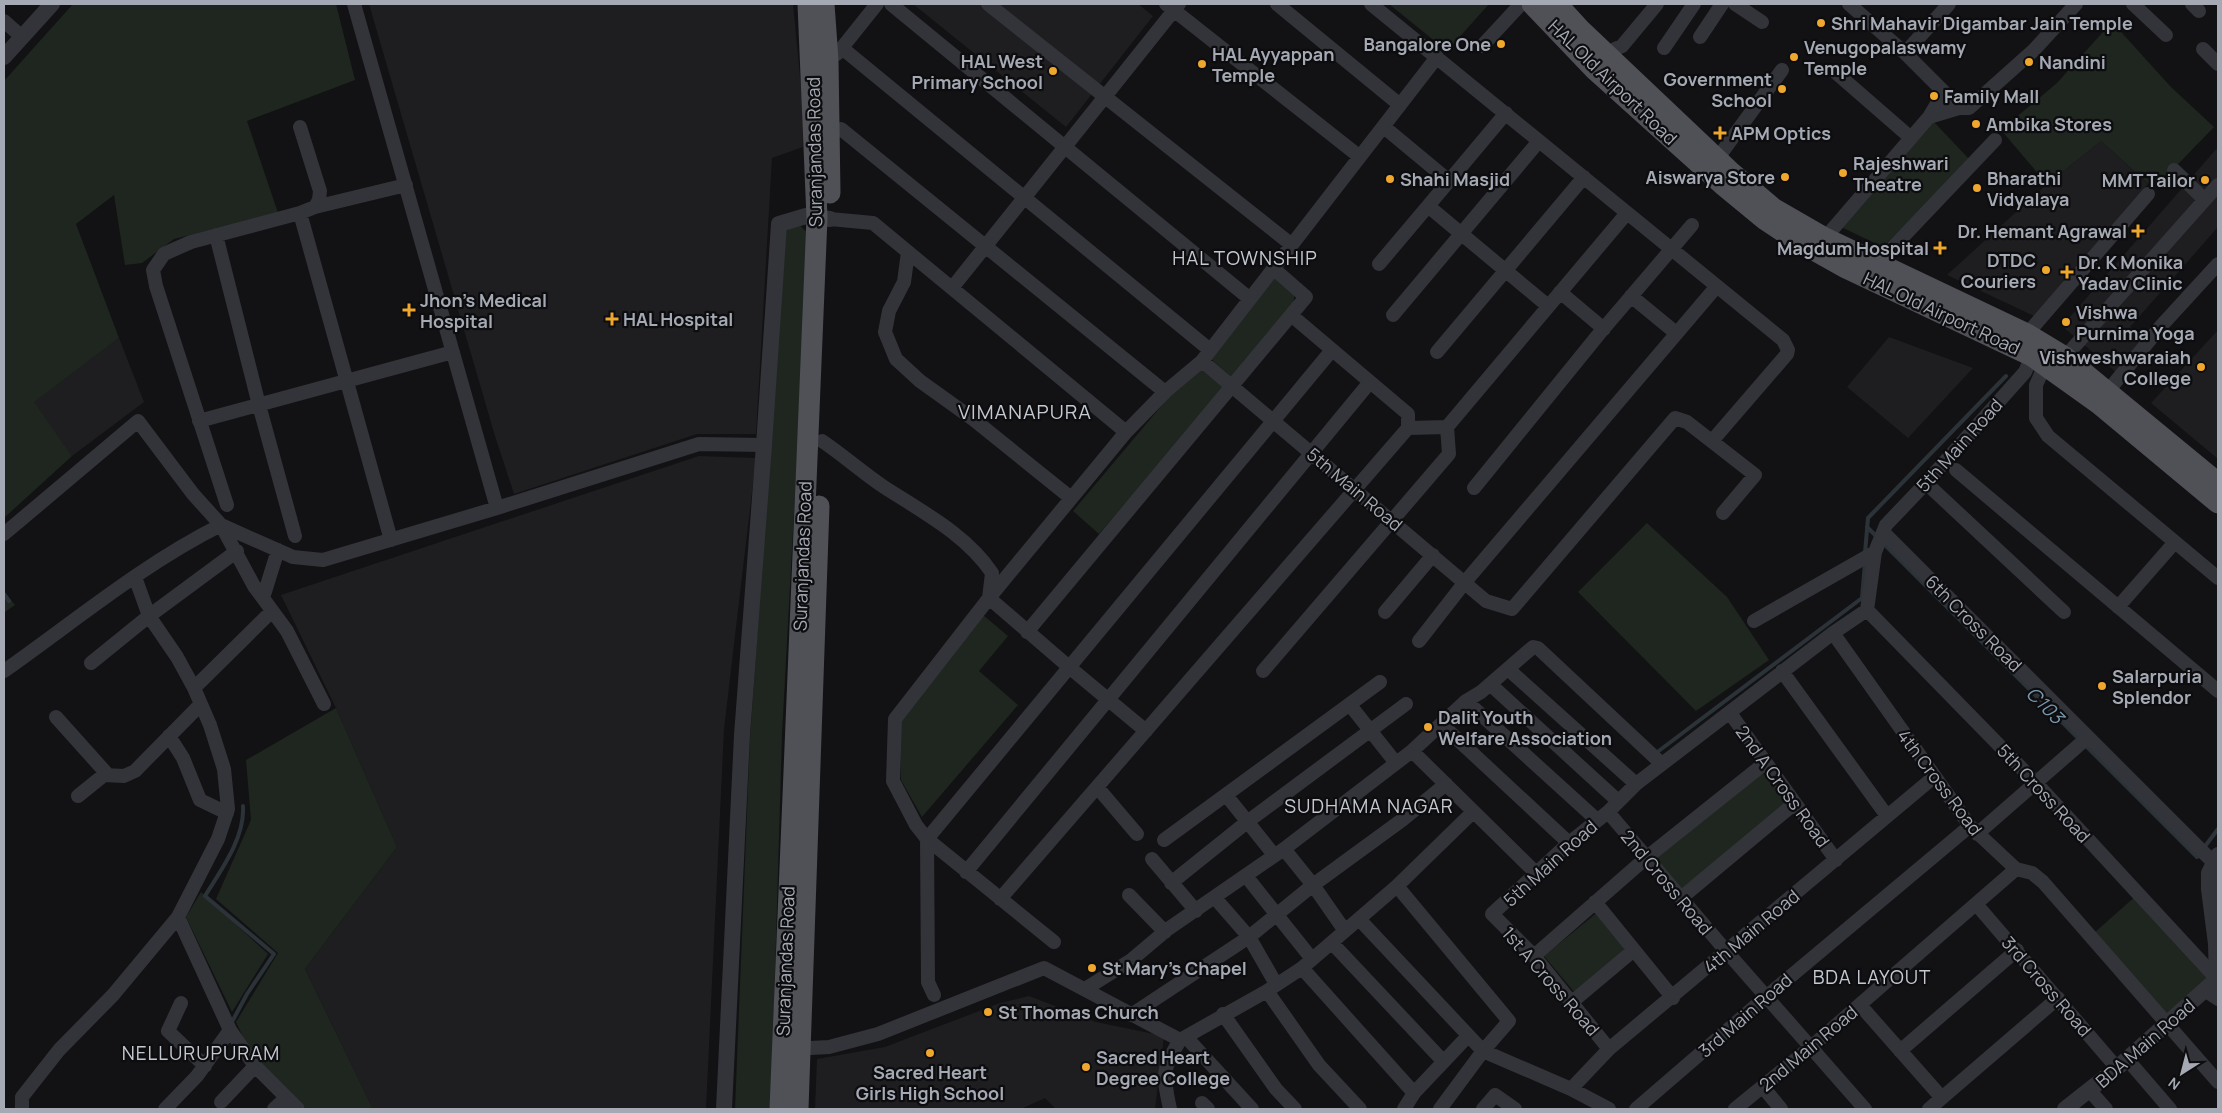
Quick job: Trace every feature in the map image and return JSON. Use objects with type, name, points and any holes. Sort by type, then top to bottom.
[{"type":"main road","name":"Suranjandas Road","points":[[808,4],[820,64]]},
{"type":"main road","name":"Suranjandas Road","points":[[780,1109],[790,1049],[822,441],[823,218],[820,64],[824,4]]},
{"type":"main road","name":"HAL Old Airport Road","points":[[1532,4],[1595,70],[1724,186],[1768,213],[1879,262],[2027,334],[2065,357],[2218,482]]},
{"type":"main road","name":"HAL Old Airport Road","points":[[1557,4],[1717,159],[1794,239],[1846,268],[2039,360],[2099,404],[2218,503]]},
{"type":"main road","name":"Suranjandas Road","points":[[798,1109],[790,1049],[823,218]]},
{"type":"street","points":[[4,57],[52,4]]},
{"type":"street","points":[[354,4],[497,508]]},
{"type":"street","points":[[820,64],[842,48],[877,4]]},
{"type":"street","points":[[891,4],[1250,299]]},
{"type":"street","points":[[988,4],[1292,245]]},
{"type":"street","points":[[1277,4],[1400,105]]},
{"type":"street","points":[[1371,4],[1783,340],[1788,350],[1787,354],[1712,441],[1755,475],[1723,513]]},
{"type":"street","points":[[1482,46],[1522,4]]},
{"type":"street","points":[[1609,56],[1615,49],[1622,46],[1657,4]]},
{"type":"street","points":[[1664,48],[1694,4]]},
{"type":"street","points":[[1700,37],[1722,4]]},
{"type":"street","points":[[1735,4],[1762,22]]},
{"type":"street","points":[[1838,4],[1843,7],[1849,4],[1904,53],[1959,108]]},
{"type":"street","points":[[1904,53],[1948,4]]},
{"type":"street","points":[[1929,117],[1959,108],[1969,108],[1979,101],[2034,50],[2076,4]]},
{"type":"street","points":[[2133,4],[2166,35]]},
{"type":"street","points":[[952,288],[1105,96],[1173,6],[1360,157]]},
{"type":"street","points":[[4,21],[22,37]]},
{"type":"street","name":"5th Main Road","points":[[842,48],[1025,198],[1206,355],[1232,386],[1486,601],[1512,608],[1675,418],[1687,422],[1712,441]]},
{"type":"street","points":[[2204,50],[2218,64]]},
{"type":"street","points":[[1054,942],[927,839],[916,825],[893,782],[895,719],[989,598],[1126,432],[1165,392],[1206,355],[1437,57]]},
{"type":"street","points":[[1717,159],[1782,70]]},
{"type":"street","points":[[1834,71],[1911,138]]},
{"type":"street","points":[[1825,238],[1929,117],[1944,92]]},
{"type":"street","points":[[1379,264],[1506,114]]},
{"type":"street","points":[[300,127],[320,191],[319,200],[315,207]]},
{"type":"street","points":[[1384,127],[1449,181]]},
{"type":"street","points":[[841,129],[1165,392]]},
{"type":"street","points":[[1879,262],[1995,140]]},
{"type":"street","points":[[1392,316],[1539,141]]},
{"type":"street","points":[[2174,170],[2205,200]]},
{"type":"street","points":[[1437,352],[1584,177]]},
{"type":"street","points":[[227,505],[156,286],[153,270],[164,254],[191,242],[300,213],[315,207],[406,185]]},
{"type":"street","points":[[2065,357],[2218,185]]},
{"type":"street","points":[[2027,334],[2148,194]]},
{"type":"street","points":[[1428,206],[1548,306]]},
{"type":"street","points":[[1408,428],[1446,427],[1627,212]]},
{"type":"street","points":[[300,213],[390,540]]},
{"type":"street","points":[[724,1109],[742,735],[779,224],[806,216],[873,223],[1126,432]]},
{"type":"street","points":[[1474,488],[1631,296],[1692,225]]},
{"type":"street","points":[[216,235],[259,405],[295,536]]},
{"type":"street","points":[[908,252],[904,282],[889,310],[885,332],[896,359],[920,381],[973,418],[1071,498]]},
{"type":"street","points":[[2108,392],[2162,324],[2218,264]]},
{"type":"street","points":[[1027,632],[1306,296],[1274,269]]},
{"type":"street","points":[[1419,641],[1465,582],[1717,286]]},
{"type":"street","points":[[1560,292],[1604,329]]},
{"type":"street","points":[[1631,296],[1676,333]]},
{"type":"street","points":[[1000,899],[1408,428],[1408,414],[1291,315]]},
{"type":"street","points":[[934,995],[928,982],[927,839],[1332,350]]},
{"type":"street","points":[[199,422],[453,352]]},
{"type":"street","points":[[2039,360],[2036,385],[2036,418],[2048,436],[2218,578]]},
{"type":"street","name":"5th Main Road","points":[[1492,914],[1636,784],[1782,671],[1867,610],[1875,552],[1886,524],[1926,484],[2025,372],[2039,360]]},
{"type":"street","points":[[966,872],[1370,382]]},
{"type":"street","points":[[4,534],[138,421],[193,494],[221,525],[237,551],[254,586],[287,631],[324,704]]},
{"type":"street","points":[[1263,671],[1450,454],[1446,427]]},
{"type":"street","points":[[822,441],[883,486],[929,516],[984,561],[992,573],[989,598]]},
{"type":"street","points":[[221,525],[293,557],[323,560],[497,508],[699,444],[764,445]]},
{"type":"street","points":[[1956,470],[2218,691]]},
{"type":"street","points":[[1926,484],[2064,612]]},
{"type":"street","points":[[4,671],[135,577],[193,539],[221,525]]},
{"type":"street","name":"6th Cross Road","points":[[1883,532],[2200,849],[2216,859]]},
{"type":"street","points":[[2118,607],[2175,542]]},
{"type":"street","points":[[263,598],[278,550]]},
{"type":"street","points":[[91,663],[237,551]]},
{"type":"street","points":[[1754,621],[1875,552]]},
{"type":"street","points":[[1385,612],[1433,555]]},
{"type":"street","points":[[22,1109],[22,1097],[59,1050],[112,995],[178,917],[218,838],[228,809],[224,769],[201,704],[177,657],[150,616],[135,577]]},
{"type":"street","points":[[989,598],[1027,632],[1146,730]]},
{"type":"street","name":"5th Cross Road","points":[[1867,610],[2036,784],[2217,979]]},
{"type":"street","points":[[194,688],[272,611]]},
{"type":"street","name":"4th Cross Road","points":[[1833,633],[1934,777],[1974,830],[2016,869],[2032,873],[2044,882],[2168,1022],[2218,1082]]},
{"type":"street","points":[[1085,989],[1130,961],[1165,932],[1279,852],[1412,751],[1466,701],[1490,684],[1533,647],[1538,648],[1662,764]]},
{"type":"street","points":[[1508,669],[1636,784]]},
{"type":"street","points":[[1782,671],[1888,816]]},
{"type":"street","points":[[1164,840],[1380,682]]},
{"type":"street","points":[[1490,684],[1618,801]]},
{"type":"street","name":"2nd Cross Road","points":[[1466,701],[1602,816],[1646,858],[1865,1109]]},
{"type":"street","points":[[78,796],[104,775],[124,776],[135,771],[201,704]]},
{"type":"street","points":[[1171,883],[1246,822],[1371,732],[1406,704]]},
{"type":"street","points":[[1350,705],[1396,763]]},
{"type":"street","name":"2nd A Cross Road","points":[[1730,713],[1836,860]]},
{"type":"street","points":[[56,718],[108,775]]},
{"type":"street","points":[[1441,724],[1569,843]]},
{"type":"street","points":[[169,736],[183,758],[200,800],[227,813]]},
{"type":"street","name":"3rd Main Road","points":[[1636,1109],[1767,996],[1974,830],[2036,784],[2087,738]]},
{"type":"street","points":[[1412,751],[1536,873]]},
{"type":"street","points":[[1534,956],[1646,858],[1765,763]]},
{"type":"street","name":"4th Main Road","points":[[1571,1089],[1609,1049],[1673,998],[1934,777]]},
{"type":"street","points":[[1131,1015],[1249,937],[1313,885],[1402,820],[1446,784]]},
{"type":"street","points":[[1097,787],[1137,834]]},
{"type":"street","points":[[1226,795],[1246,822],[1313,885],[1345,931]]},
{"type":"street","points":[[1681,898],[1795,803]]},
{"type":"street","points":[[1170,1109],[1164,1080],[1167,1061],[1183,1038],[1272,987],[1307,964],[1397,886],[1474,812]]},
{"type":"street","points":[[1152,859],[1196,911]]},
{"type":"street","points":[[2216,859],[2209,873],[2208,889],[2217,944],[2217,979]]},
{"type":"street","name":"2nd Main Road","points":[[1736,1109],[1860,1005],[2016,869]]},
{"type":"street","points":[[1246,876],[1278,915],[1307,964],[1414,1093]]},
{"type":"street","points":[[1397,886],[1509,1021],[1482,1051],[1440,1109]]},
{"type":"street","points":[[1130,895],[1165,932]]},
{"type":"street","points":[[1214,898],[1249,937],[1272,987],[1319,1065],[1360,1109]]},
{"type":"street","points":[[1595,902],[1673,998]]},
{"type":"street","name":"3rd Cross Road","points":[[1976,904],[2058,998],[2122,1064],[2170,1109]]},
{"type":"street","name":"1st A Cross Road","points":[[1492,914],[1534,956],[1609,1049]]},
{"type":"street","points":[[178,917],[230,1030],[254,1066],[298,1109]]},
{"type":"street","points":[[1359,920],[1482,1051],[1571,1089],[1609,1109]]},
{"type":"street","points":[[1332,943],[1443,1062]]},
{"type":"street","points":[[1572,1002],[1634,950]]},
{"type":"street","points":[[1900,1051],[2017,950]]},
{"type":"street","points":[[790,1049],[830,1047],[878,1034],[1044,968],[1131,1015],[1183,1038],[1252,1109]]},
{"type":"street","name":"BDA Main Road","points":[[2065,1109],[2122,1064],[2168,1022],[2212,995],[2217,979]]},
{"type":"street","points":[[1929,1109],[2058,998]]},
{"type":"street","points":[[181,1003],[168,1031],[205,1066]]},
{"type":"street","points":[[1860,1005],[1942,1098]]},
{"type":"street","points":[[1224,1014],[1276,1089],[1295,1109]]},
{"type":"street","points":[[164,1109],[205,1066],[230,1030]]},
{"type":"street","points":[[1404,1109],[1414,1093],[1467,1037]]},
{"type":"street","points":[[220,1102],[254,1066]]},
{"type":"street","points":[[1762,1086],[1782,1109]]},
{"type":"street","points":[[2090,1091],[2106,1109]]},
{"type":"street","points":[[1483,1109],[1495,1095],[1515,1109]]},
{"type":"street","points":[[274,1109],[286,1098]]},
{"type":"shaded area","points":[[73,4],[336,4],[355,80],[247,121],[278,213],[174,239],[142,263],[125,265],[114,195],[76,224],[119,338],[34,402],[72,456],[4,518],[4,81]]},
{"type":"shaded area","name":"HAL Hospital","points":[[369,4],[793,4],[802,97],[803,147],[772,158],[756,434],[697,434],[514,494],[495,436]]},
{"type":"shaded area","name":"HAL West Primary School","points":[[913,4],[1138,4],[1153,16],[1066,127]]},
{"type":"shaded area","points":[[1389,4],[1489,4],[1447,51]]},
{"type":"shaded area","points":[[2112,22],[2171,87],[2214,127],[2154,189],[2101,141],[2047,184],[2001,130],[2057,83]]},
{"type":"shaded area","points":[[1933,121],[1970,160],[1883,247],[1841,227]]},
{"type":"shaded area","points":[[2101,141],[2148,184],[2034,316],[1947,275],[2047,184]]},
{"type":"shaded area","points":[[2218,147],[2218,227],[2130,327],[2145,339],[2117,373],[2062,326]]},
{"type":"shaded area","points":[[797,223],[809,234],[782,735],[771,1109],[735,1109],[750,738],[786,231]]},
{"type":"shaded area","points":[[1275,275],[1295,294],[1291,313],[1234,379],[1211,359]]},
{"type":"shaded area","name":"Vishweshwaraiah College","points":[[2218,330],[2218,459],[2151,403]]},
{"type":"shaded area","points":[[1889,337],[1973,368],[1908,438],[1847,387]]},
{"type":"shaded area","points":[[119,338],[144,402],[72,456],[33,402]]},
{"type":"shaded area","points":[[1202,370],[1225,389],[1099,534],[1073,511],[1168,398]]},
{"type":"shaded area","points":[[699,456],[756,458],[724,729],[706,1109],[373,1109],[305,969],[397,847],[336,708],[281,595]]},
{"type":"shaded area","points":[[1647,523],[1727,597],[1769,660],[1696,711],[1578,592]]},
{"type":"shaded area","points":[[4,591],[15,605],[5,612],[4,610]]},
{"type":"shaded area","points":[[983,615],[1008,636],[979,671],[1018,705],[922,817],[901,780],[900,722]]},
{"type":"shaded area","points":[[336,708],[397,847],[305,969],[373,1109],[307,1109],[251,1054],[236,1022],[278,953],[216,899],[251,820],[246,760]]},
{"type":"shaded area","points":[[1762,772],[1788,803],[1681,889],[1656,858]]},
{"type":"shaded area","points":[[201,892],[268,954],[232,1012],[186,917]]},
{"type":"shaded area","points":[[2137,895],[2210,977],[2167,1015],[2094,933]]},
{"type":"shaded area","points":[[1599,911],[1630,948],[1575,993],[1544,956]]},
{"type":"shaded area","points":[[1029,996],[1096,1022],[1164,1036],[1155,1109],[1056,1109],[1045,1098],[1021,1109],[815,1109],[817,1059],[885,1047],[1000,1003]]},
{"type":"waterway","name":"C103","points":[[1865,553],[1868,518],[2006,376]]},
{"type":"waterway","name":"C103","points":[[1867,527],[1878,538]]},
{"type":"waterway","name":"C103","points":[[1883,543],[2080,740]]},
{"type":"waterway","name":"C103","points":[[1656,753],[1862,598],[1865,563]]},
{"type":"waterway","points":[[4,594],[9,601]]},
{"type":"waterway","name":"C103","points":[[2085,745],[2197,857],[2218,829]]},
{"type":"waterway","points":[[233,1020],[247,994],[274,954],[205,896],[225,865],[236,842],[243,818],[243,806]]},
{"type":"place","name":"Shri Mahavir Digambar Jain Temple","points":[[1821,23]]},
{"type":"place","name":"Bangalore One","points":[[1501,44]]},
{"type":"place","name":"Venugopalaswamy Temple","points":[[1794,57]]},
{"type":"place","name":"Nandini","points":[[2029,62]]},
{"type":"place","name":"HAL Ayyappan Temple","points":[[1202,64]]},
{"type":"place","name":"HAL West Primary School","points":[[1053,71]]},
{"type":"place","name":"Government School","points":[[1782,89]]},
{"type":"place","name":"Family Mall","points":[[1934,96]]},
{"type":"place","name":"Ambika Stores","points":[[1976,124]]},
{"type":"place","name":"APM Optics","points":[[1720,133]]},
{"type":"place","name":"Rajeshwari Theatre","points":[[1843,173]]},
{"type":"place","name":"Aiswarya Store","points":[[1785,177]]},
{"type":"place","name":"Shahi Masjid","points":[[1390,179]]},
{"type":"place","name":"MMT Tailor","points":[[2205,180]]},
{"type":"place","name":"Bharathi Vidyalaya","points":[[1977,188]]},
{"type":"place","name":"Dr. Hemant Agrawal","points":[[2138,231]]},
{"type":"place","name":"Magdum Hospital","points":[[1940,248]]},
{"type":"place","name":"DTDC Couriers","points":[[2046,270]]},
{"type":"place","name":"Dr. K Monika Yadav Clinic","points":[[2067,272]]},
{"type":"place","name":"Jhon's Medical Hospital","points":[[409,310]]},
{"type":"place","name":"HAL Hospital","points":[[612,319]]},
{"type":"place","name":"Vishwa Purnima Yoga","points":[[2066,322]]},
{"type":"place","name":"Vishweshwaraiah College","points":[[2201,367]]},
{"type":"place","name":"Salarpuria Splendor","points":[[2102,686]]},
{"type":"place","name":"Dalit Youth Welfare Association","points":[[1428,727]]},
{"type":"place","name":"St Mary’s Chapel","points":[[1092,968]]},
{"type":"place","name":"St Thomas Church","points":[[988,1012]]},
{"type":"place","name":"Sacred Heart Girls High School","points":[[930,1053]]},
{"type":"place","name":"Sacred Heart Degree College","points":[[1086,1067]]},
{"type":"district","name":"HAL TOWNSHIP","points":[[1245,258]]},
{"type":"district","name":"VIMANAPURA","points":[[1025,411]]},
{"type":"district","name":"SUDHAMA NAGAR","points":[[1369,806]]},
{"type":"district","name":"BDA LAYOUT","points":[[1872,977]]},
{"type":"district","name":"NELLURUPURAM","points":[[201,1053]]}]
